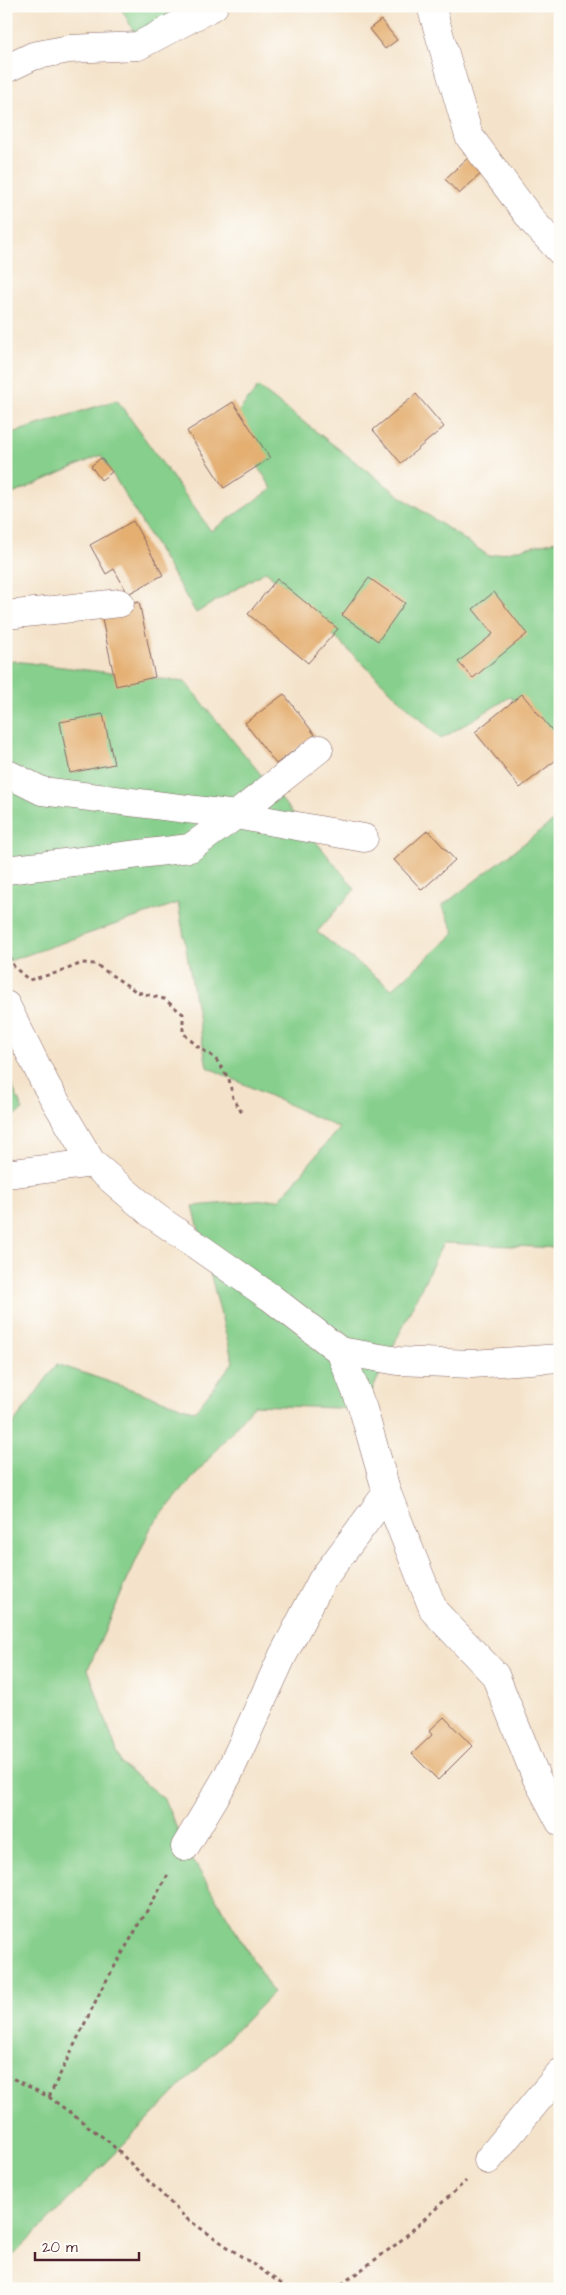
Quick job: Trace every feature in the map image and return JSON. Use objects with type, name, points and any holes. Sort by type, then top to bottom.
[{"type":"street","points":[[6,69],[33,56],[69,49],[138,46],[214,6]]},
{"type":"street","points":[[431,6],[469,136],[534,223],[560,251]]},
{"type":"street","points":[[6,615],[120,603]]},
{"type":"street","points":[[6,870],[190,848],[236,815],[319,749]]},
{"type":"street","points":[[6,773],[42,791],[236,815],[364,838]]},
{"type":"street","points":[[6,1005],[46,1085],[92,1163],[153,1215],[270,1297],[340,1351],[398,1361],[472,1364],[560,1358]]},
{"type":"street","points":[[6,1174],[92,1163]]},
{"type":"street","points":[[340,1351],[363,1409],[387,1493],[434,1611],[495,1675],[536,1777],[560,1822]]},
{"type":"street","points":[[185,1847],[228,1775],[282,1657],[322,1580],[387,1493]]},
{"type":"street","points":[[488,2160],[560,2073]]},
{"type":"path","points":[[6,949],[14,967],[29,980],[60,972],[82,963],[95,964],[137,992],[164,999],[183,1014],[183,1033],[197,1046],[215,1058],[229,1079],[233,1098],[242,1112]]},
{"type":"path","points":[[49,2097],[102,1988],[185,1847]]},
{"type":"path","points":[[6,2075],[49,2097],[108,2141],[187,2219],[289,2289]]},
{"type":"path","points":[[334,2289],[398,2243],[488,2160]]},
{"type":"green space","points":[[120,6],[204,6],[145,53]]},
{"type":"green space","points":[[258,387],[404,499],[489,556],[560,540],[560,740],[510,697],[441,739],[266,571],[196,613],[101,455],[6,497],[6,435],[117,400],[211,531],[272,489],[231,421]]},
{"type":"green space","points":[[6,660],[185,682],[355,889],[317,932],[392,989],[455,933],[442,906],[560,816],[560,1248],[443,1243],[363,1409],[254,1405],[151,1527],[88,1669],[121,1764],[164,1799],[185,1847],[273,1993],[6,2263],[6,1434],[57,1364],[195,1411],[233,1362],[193,1206],[280,1199],[339,1128],[207,1067],[178,903],[6,962]]},
{"type":"green space","points":[[6,1073],[23,1110],[6,1121]]},
{"type":"building","points":[[381,20],[397,40],[385,49],[369,29]]},
{"type":"building","points":[[471,155],[485,170],[459,194],[445,179]]},
{"type":"building","points":[[416,394],[444,427],[401,463],[373,430]]},
{"type":"building","points":[[233,402],[270,458],[224,488],[187,431]]},
{"type":"building","points":[[101,458],[112,472],[101,480],[91,466]]},
{"type":"building","points":[[133,521],[163,575],[128,594],[114,569],[106,574],[90,545]]},
{"type":"building","points":[[369,578],[405,603],[378,641],[342,615]]},
{"type":"building","points":[[277,579],[338,629],[308,663],[248,614]]},
{"type":"building","points":[[494,592],[527,634],[473,678],[458,662],[493,634],[473,609]]},
{"type":"building","points":[[139,602],[155,677],[116,686],[100,610]]},
{"type":"building","points":[[284,694],[315,735],[276,764],[245,723]]},
{"type":"building","points":[[522,694],[560,740],[560,757],[520,788],[475,732]]},
{"type":"building","points":[[103,714],[114,764],[70,773],[60,722]]},
{"type":"building","points":[[428,830],[455,860],[422,890],[394,860]]},
{"type":"building","points":[[444,1717],[472,1746],[438,1780],[412,1754],[432,1735],[429,1731]]}]
